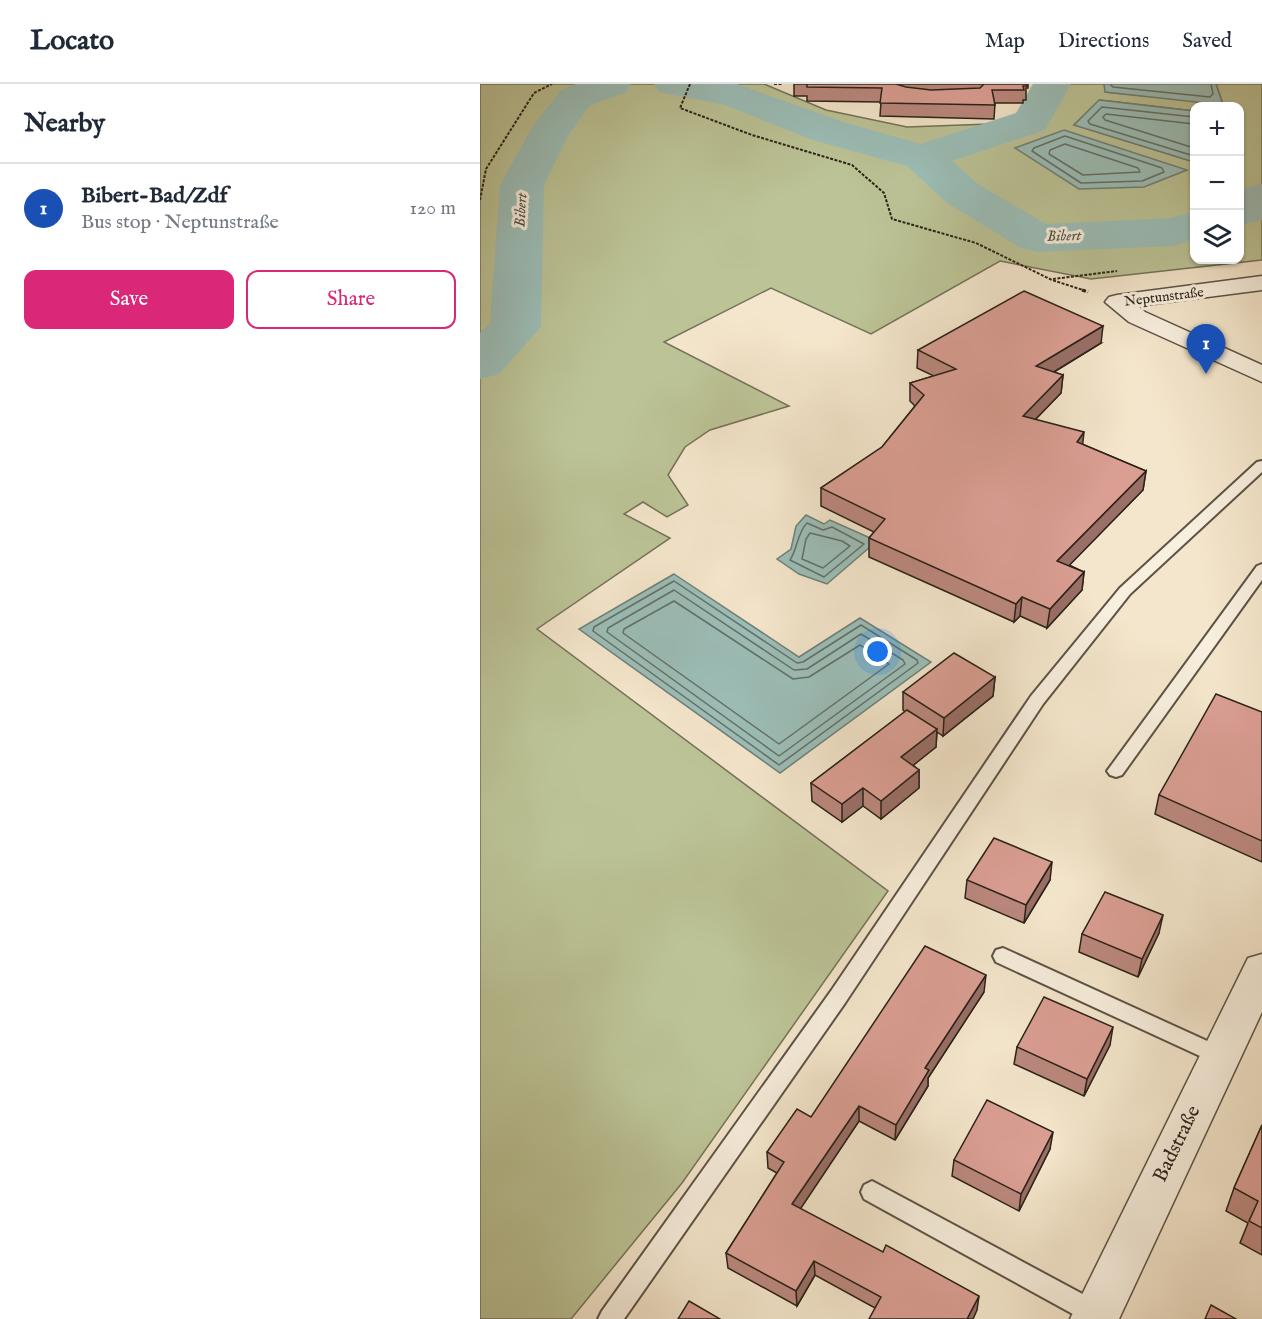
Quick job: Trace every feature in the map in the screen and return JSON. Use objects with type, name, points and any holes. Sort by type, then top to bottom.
[{"type":"street","name":"Neptunstraße","points":[[1117,302],[1262,283]]},
{"type":"street","name":"Neptunstraße","points":[[1117,302],[1137,317],[1262,374]]},
{"type":"street","name":"Badstraße","points":[[1095,1316],[1262,970]]},
{"type":"lane","points":[[610,1319],[838,997],[1037,700],[1125,591],[1262,465]]},
{"type":"lane","points":[[1116,771],[1262,569]]},
{"type":"lane","points":[[1003,956],[1220,1056]]},
{"type":"lane","points":[[872,1192],[1095,1316]]},
{"type":"path","points":[[480,200],[486,170],[498,150],[534,93],[552,84]]},
{"type":"path","points":[[690,84],[680,108],[752,135],[852,165],[884,193],[892,219],[976,243],[1052,280],[1117,302]]},
{"type":"path","points":[[774,84],[783,84]]},
{"type":"green space","points":[[480,84],[764,84],[826,110],[907,127],[1017,123],[1063,84],[1104,84],[1106,92],[1204,102],[1190,102],[1190,111],[1100,100],[1074,125],[1190,161],[1190,264],[1226,264],[1091,279],[1000,261],[871,334],[771,288],[664,342],[789,406],[710,430],[685,447],[668,475],[688,505],[667,517],[643,502],[624,514],[670,538],[537,629],[888,891],[682,1183],[571,1319],[480,1319]]},
{"type":"green space","points":[[1216,84],[1262,84],[1262,260],[1244,262],[1244,102],[1222,102]]},
{"type":"water","points":[[1104,84],[1216,84],[1222,102],[1196,102],[1105,92]]},
{"type":"water","points":[[1099,100],[1190,111],[1190,161],[1074,125]]},
{"type":"water","points":[[1064,130],[1187,170],[1144,187],[1079,189],[1015,148]]},
{"type":"water","points":[[806,515],[824,524],[830,520],[877,541],[827,584],[799,574],[777,559],[791,549],[796,526]]},
{"type":"water","points":[[674,574],[799,657],[860,618],[931,662],[780,773],[579,629]]},
{"type":"building","points":[[807,84],[896,84],[931,90],[980,88],[984,84],[1026,84],[1027,86],[1023,86],[1024,90],[992,90],[995,105],[880,103],[882,88],[807,87]]},
{"type":"building","points":[[1024,291],[1103,326],[1036,366],[1063,375],[1023,416],[1084,432],[1077,442],[1146,471],[1057,561],[1084,572],[1050,609],[1022,597],[1016,604],[869,538],[885,519],[821,488],[882,447],[924,395],[910,383],[956,369],[918,350]]},
{"type":"building","points":[[954,653],[995,677],[944,718],[903,692]]},
{"type":"building","points":[[1216,694],[1262,712],[1262,841],[1159,795]]},
{"type":"building","points":[[907,710],[937,729],[901,757],[919,770],[881,801],[863,788],[842,804],[811,783]]},
{"type":"building","points":[[994,838],[1052,862],[1026,905],[967,880]]},
{"type":"building","points":[[1105,892],[1163,915],[1142,959],[1082,934]]},
{"type":"building","points":[[925,946],[986,975],[925,1068],[929,1070],[896,1125],[859,1106],[792,1204],[883,1252],[886,1245],[979,1296],[967,1319],[869,1319],[881,1297],[814,1261],[796,1291],[726,1253],[784,1162],[767,1152],[797,1109],[811,1117]]},
{"type":"building","points":[[1044,997],[1113,1027],[1087,1079],[1017,1047]]},
{"type":"building","points":[[987,1100],[1053,1132],[1021,1194],[954,1160]]},
{"type":"building","points":[[1262,1125],[1262,1228],[1249,1221],[1258,1201],[1234,1188]]},
{"type":"building","points":[[689,1301],[720,1319],[678,1319]]},
{"type":"building","points":[[1211,1305],[1236,1319],[1205,1319]]},
{"type":"waterway","name":"Bibert","points":[[480,363],[515,327],[522,185],[548,135],[575,98],[612,84]]},
{"type":"waterway","name":"Bibert","points":[[673,84],[734,95],[828,131],[922,157]]},
{"type":"waterway","name":"Bibert","points":[[922,157],[1031,121],[1052,84]]},
{"type":"waterway","name":"Bibert","points":[[922,157],[962,193],[1037,238],[1173,232],[1190,227]]},
{"type":"waterway","name":"Bibert","points":[[1244,211],[1262,197]]},
{"type":"place","name":"Bibert-Bad/Zdf","points":[[1206,374]]}]
